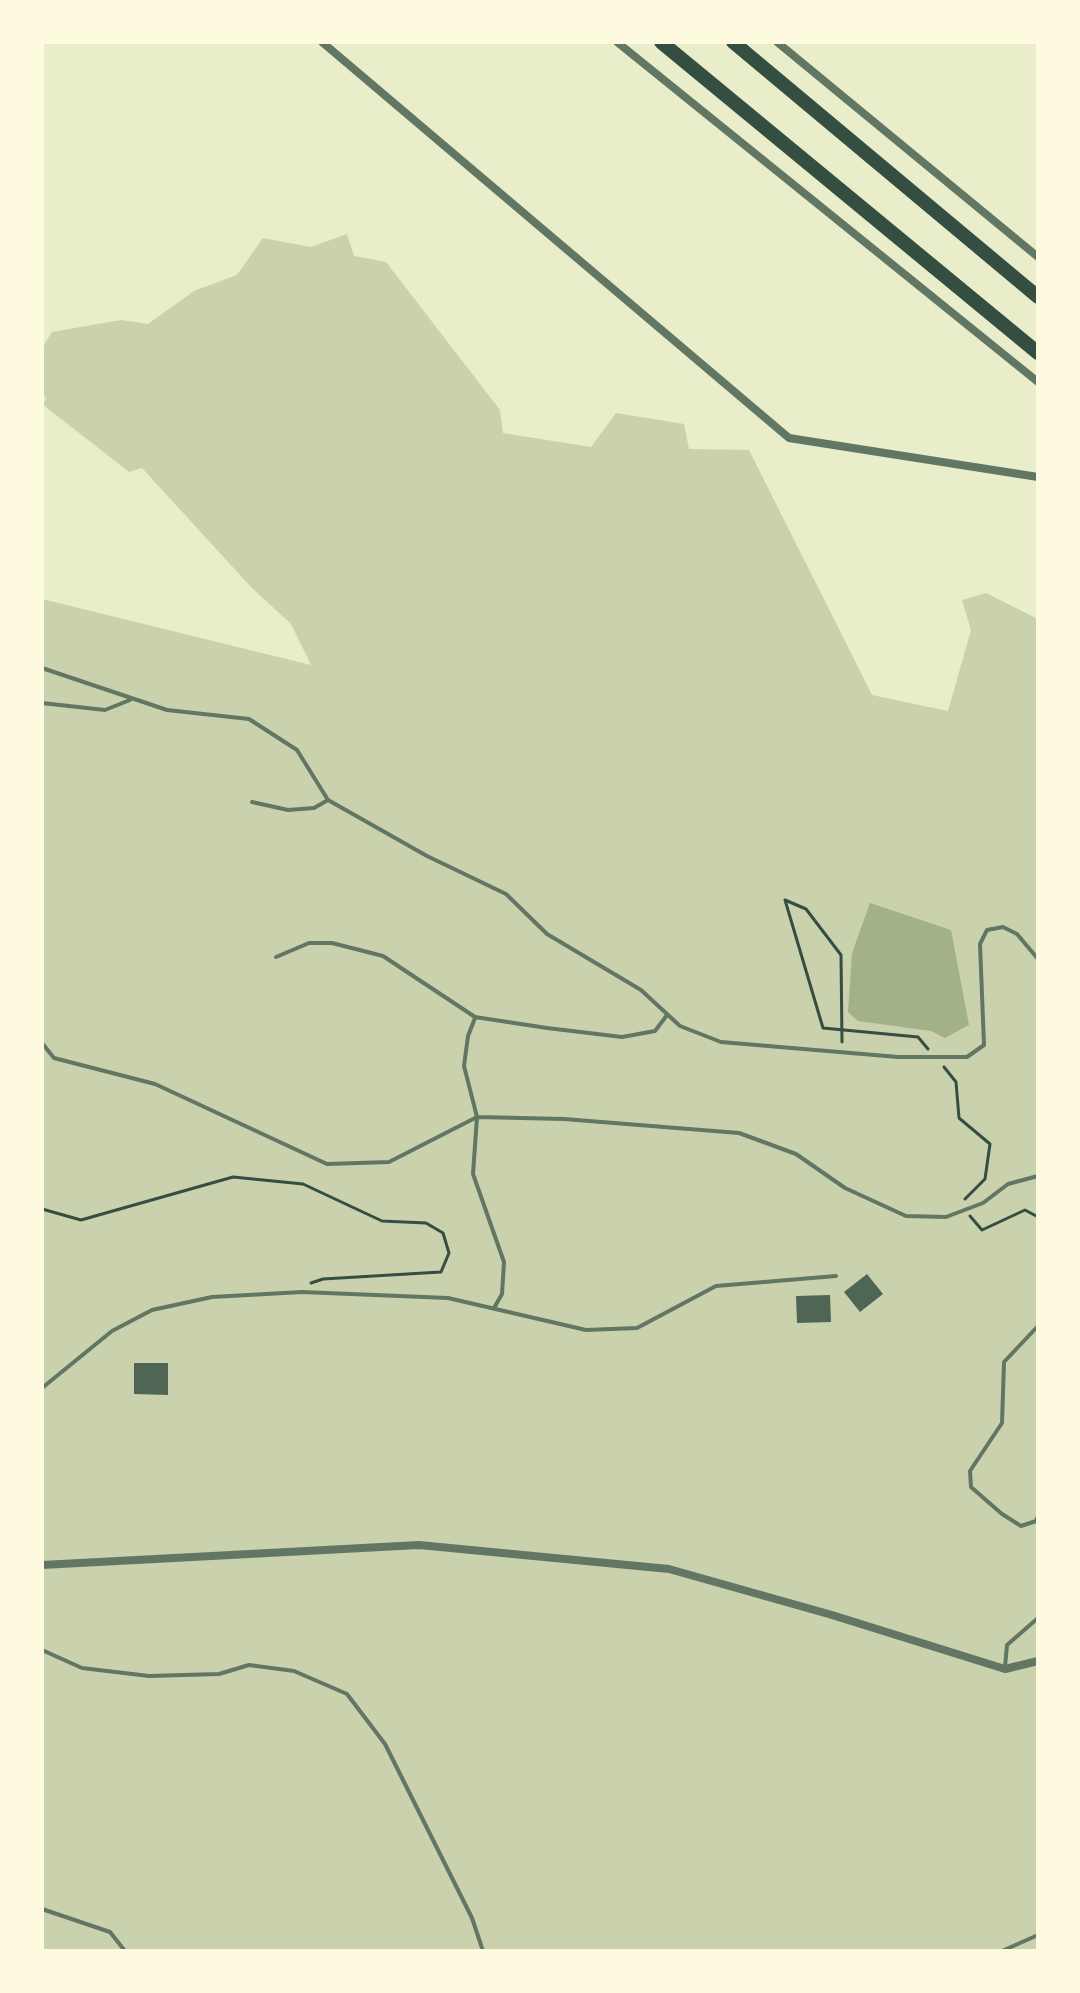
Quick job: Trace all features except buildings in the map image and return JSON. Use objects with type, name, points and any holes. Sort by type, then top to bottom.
[{"type":"main road","points":[[661,42],[1038,353]]},
{"type":"main road","points":[[733,42],[1038,297]]},
{"type":"street","points":[[322,42],[789,438],[1038,477]]},
{"type":"street","points":[[617,42],[1038,382]]},
{"type":"street","points":[[777,42],[1038,257]]},
{"type":"street","points":[[42,1565],[419,1545],[669,1569],[832,1615],[1005,1669],[1038,1661]]},
{"type":"lane","points":[[42,668],[167,710],[249,719],[297,750],[328,800],[427,856],[506,894],[547,934],[641,990],[680,1026],[721,1042],[898,1057],[967,1057],[984,1045],[980,944],[987,930],[1003,927],[1017,934],[1038,959]]},
{"type":"lane","points":[[42,703],[105,710],[133,699]]},
{"type":"lane","points":[[252,802],[288,810],[314,808],[328,800]]},
{"type":"lane","points":[[276,957],[309,943],[332,943],[383,956],[475,1017],[622,1037],[655,1031],[668,1014]]},
{"type":"lane","points":[[475,1017],[468,1036],[464,1066],[477,1117],[473,1174],[504,1262],[502,1294],[494,1308]]},
{"type":"lane","points":[[42,1043],[54,1058],[155,1084],[327,1164],[389,1162],[477,1117],[564,1119],[739,1133],[796,1154],[845,1188],[906,1216],[946,1217],[983,1203],[1008,1184],[1038,1176]]},
{"type":"lane","points":[[42,1388],[112,1331],[152,1310],[212,1297],[302,1292],[448,1298],[586,1330],[637,1328],[716,1286],[836,1276]]},
{"type":"lane","points":[[1038,1326],[1004,1362],[1002,1423],[970,1471],[971,1487],[1002,1514],[1021,1526],[1036,1521],[1038,1516]]},
{"type":"lane","points":[[1005,1669],[1007,1645],[1038,1618]]},
{"type":"lane","points":[[42,1650],[82,1668],[149,1676],[219,1674],[249,1665],[294,1671],[347,1694],[385,1744],[472,1918],[483,1951]]},
{"type":"lane","points":[[42,1909],[110,1932],[125,1951]]},
{"type":"lane","points":[[1002,1951],[1038,1935]]},
{"type":"path","points":[[843,1053],[841,955],[806,909],[785,900],[823,1028],[918,1037],[956,1082],[959,1118],[990,1144],[985,1179],[959,1204]]},
{"type":"path","points":[[42,1209],[81,1220],[233,1177],[303,1184],[382,1221],[426,1223],[443,1233],[449,1253],[441,1272],[323,1279],[307,1284],[302,1292]]},
{"type":"path","points":[[967,1213],[982,1230],[1025,1210],[1038,1217]]},
{"type":"shaded area","points":[[347,234],[354,256],[386,262],[500,410],[503,433],[591,447],[616,413],[684,424],[689,449],[749,450],[872,695],[948,711],[971,630],[962,600],[986,593],[1038,619],[1038,1951],[42,1951],[42,599],[311,665],[291,624],[251,587],[142,468],[129,472],[42,404],[47,398],[42,395],[42,348],[52,332],[121,320],[148,324],[194,291],[237,275],[263,238],[311,247]]},
{"type":"shaded area","points":[[870,903],[951,930],[969,1025],[945,1038],[931,1031],[858,1021],[848,1012],[852,953]]}]
